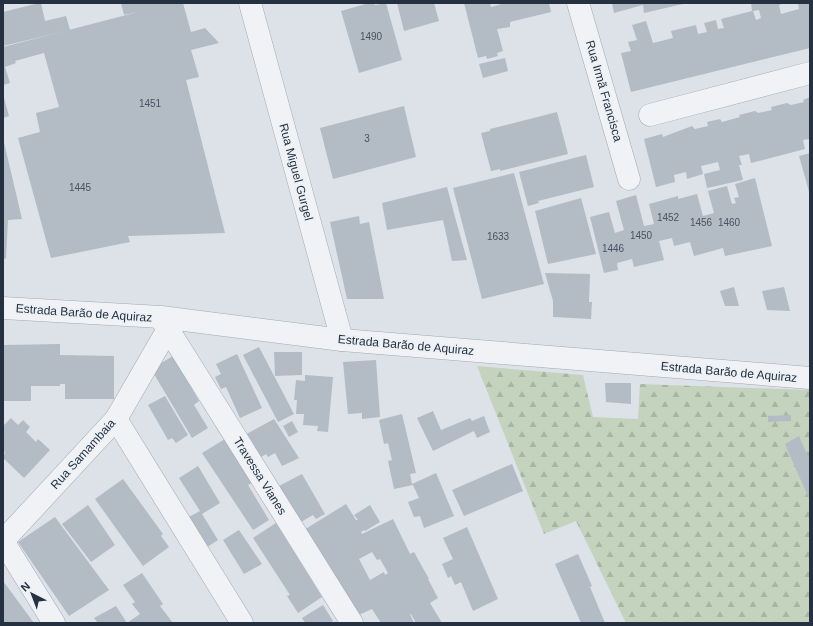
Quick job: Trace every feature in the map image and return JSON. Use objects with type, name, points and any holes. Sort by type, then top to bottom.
[{"type":"street","name":"Rua Miguel Gurgel","points":[[250,3],[342,340]]},
{"type":"street","name":"Rua Irmã Francisca","points":[[578,3],[629,179]]},
{"type":"street","points":[[650,114],[810,73]]},
{"type":"street","name":"Estrada Barão de Aquiraz","points":[[3,308],[342,340],[810,378]]},
{"type":"street","name":"Rua Samambaia","points":[[54,623],[3,541],[116,418],[164,323]]},
{"type":"street","name":"Travessa Vianes","points":[[164,323],[352,623]]},
{"type":"street","points":[[116,418],[242,623]]},
{"type":"green space","points":[[477,366],[583,375],[593,417],[638,419],[640,384],[810,390],[810,623],[626,623],[576,521],[544,534]]},
{"type":"building","points":[[41,3],[45,21],[66,16],[70,30],[3,46],[3,12]]},
{"type":"building","points":[[121,3],[183,3],[191,32],[205,28],[219,43],[191,50],[199,77],[186,80],[225,233],[128,236],[130,242],[51,258],[18,138],[40,132],[36,113],[59,107],[44,53],[15,61],[16,63],[5,67],[10,83],[3,85],[3,47],[138,12],[124,15]]},
{"type":"building","points":[[374,3],[375,5],[386,3],[402,60],[359,73],[341,11]]},
{"type":"building","points":[[397,3],[434,3],[439,21],[404,31]]},
{"type":"building","points":[[464,3],[490,3],[491,7],[505,3],[549,3],[551,12],[510,22],[510,27],[497,29],[503,51],[497,53],[498,56],[487,59],[486,56],[478,58]]},
{"type":"building","points":[[612,3],[683,4],[644,13],[643,5],[614,13]]},
{"type":"building","points":[[751,3],[785,3],[779,5],[781,14],[799,9],[798,3],[810,3],[810,48],[631,92],[621,53],[631,51],[628,42],[637,40],[632,25],[646,21],[653,43],[673,38],[671,31],[696,25],[698,34],[707,32],[704,23],[716,20],[718,29],[724,28],[721,19],[752,11]],"holes":[[[759,10],[761,18],[756,20],[753,11]]]},
{"type":"building","points":[[505,58],[508,71],[483,78],[479,64]]},
{"type":"building","points":[[3,94],[9,116],[3,118]]},
{"type":"building","points":[[810,97],[810,139],[803,140],[805,149],[751,163],[749,154],[739,156],[742,165],[739,165],[743,180],[707,188],[704,174],[720,170],[718,162],[701,166],[703,174],[687,179],[686,172],[674,175],[675,182],[656,187],[644,139],[662,134],[663,137],[692,126],[695,129],[708,126],[707,122],[720,119],[722,122],[740,117],[739,115],[755,111],[758,113],[772,110],[771,107],[787,103],[791,105],[804,102],[803,100]]},
{"type":"building","points":[[404,106],[416,157],[333,179],[320,128]]},
{"type":"building","points":[[557,112],[568,154],[500,171],[500,169],[491,171],[481,133],[490,131],[490,129]]},
{"type":"building","points":[[3,138],[22,219],[8,220],[6,259],[3,258]]},
{"type":"building","points":[[810,153],[810,195],[799,156]]},
{"type":"building","points":[[586,155],[594,187],[538,201],[539,203],[528,206],[519,172]]},
{"type":"building","points":[[514,173],[544,284],[482,299],[453,188]]},
{"type":"building","points":[[755,178],[772,246],[725,256],[723,248],[694,256],[690,242],[674,246],[672,238],[659,241],[664,260],[634,267],[632,259],[617,263],[618,270],[604,273],[590,217],[609,212],[615,233],[624,230],[616,201],[636,195],[644,226],[654,224],[649,204],[678,196],[678,199],[697,194],[703,216],[714,213],[708,191],[727,186],[732,204],[736,203],[734,198],[739,197],[735,184]]},
{"type":"building","points":[[447,187],[467,260],[452,261],[443,220],[387,230],[382,203]]},
{"type":"building","points":[[581,198],[596,254],[548,264],[535,211]]},
{"type":"building","points":[[359,216],[360,224],[369,222],[384,299],[347,299],[330,222]]},
{"type":"building","points":[[545,273],[590,274],[589,302],[592,302],[591,319],[553,317],[553,301]]},
{"type":"building","points":[[734,287],[739,306],[725,306],[720,291]]},
{"type":"building","points":[[784,287],[790,311],[767,310],[762,291]]},
{"type":"building","points":[[60,344],[60,355],[114,356],[114,399],[65,399],[65,384],[60,384],[60,386],[31,386],[31,401],[3,401],[3,345]]},
{"type":"building","points":[[259,347],[294,414],[278,422],[243,355]]},
{"type":"building","points":[[274,352],[302,352],[302,375],[275,376]]},
{"type":"building","points":[[237,354],[262,408],[240,418],[226,387],[221,389],[215,377],[221,374],[216,364]]},
{"type":"building","points":[[173,356],[199,401],[194,405],[208,428],[192,438],[151,369]]},
{"type":"building","points":[[376,360],[380,417],[362,419],[362,413],[348,414],[343,362]]},
{"type":"building","points":[[305,375],[333,377],[328,432],[317,431],[318,426],[303,425],[304,414],[296,414],[297,400],[294,400],[296,380],[305,381]]},
{"type":"building","points":[[605,383],[631,383],[631,404],[606,402]]},
{"type":"building","points":[[165,396],[188,435],[176,443],[172,438],[168,440],[148,405]]},
{"type":"building","points":[[433,411],[441,430],[470,418],[472,421],[484,416],[490,432],[477,438],[474,431],[433,451],[417,418]]},
{"type":"building","points":[[402,414],[416,473],[410,474],[412,484],[436,473],[454,516],[424,528],[420,516],[414,517],[408,502],[419,498],[413,485],[394,489],[388,461],[392,460],[388,443],[384,444],[379,420]]},
{"type":"building","points":[[791,415],[791,421],[768,422],[768,416]]},
{"type":"building","points":[[11,418],[18,425],[23,420],[30,427],[26,432],[36,442],[38,439],[50,450],[24,478],[3,458],[5,452],[3,451],[3,426]]},
{"type":"building","points":[[274,419],[299,458],[282,466],[275,453],[268,457],[266,454],[256,460],[243,436]]},
{"type":"building","points":[[292,421],[298,432],[289,437],[283,426]]},
{"type":"building","points":[[799,436],[810,461],[810,501],[785,444]]},
{"type":"building","points":[[225,439],[253,482],[248,485],[269,520],[253,530],[202,453]]},
{"type":"building","points":[[512,464],[523,491],[464,516],[452,490]]},
{"type":"building","points":[[198,466],[220,503],[202,514],[218,540],[204,549],[185,519],[200,511],[179,478]]},
{"type":"building","points":[[302,474],[325,514],[316,519],[313,515],[301,522],[295,511],[293,512],[279,486]]},
{"type":"building","points":[[123,479],[163,534],[161,536],[169,547],[143,566],[95,499]]},
{"type":"building","points":[[346,504],[356,520],[358,520],[354,515],[370,505],[380,522],[361,532],[362,534],[393,519],[410,554],[414,552],[438,598],[430,603],[442,623],[416,623],[410,614],[414,623],[381,623],[372,609],[352,618],[299,533]],"holes":[[[372,552],[377,560],[380,559],[388,573],[385,575],[384,572],[370,580],[359,559]]]},
{"type":"building","points":[[88,505],[115,545],[91,562],[62,524]]},
{"type":"building","points":[[55,517],[109,590],[69,616],[18,542]]},
{"type":"building","points":[[276,523],[322,597],[298,613],[287,596],[290,595],[253,538]]},
{"type":"building","points":[[467,527],[498,599],[473,611],[461,582],[455,585],[451,576],[448,578],[442,564],[453,559],[443,538]]},
{"type":"building","points":[[239,530],[262,564],[244,574],[223,540]]},
{"type":"building","points":[[578,554],[592,586],[590,587],[605,623],[581,623],[555,564]]},
{"type":"building","points":[[142,573],[163,604],[160,606],[173,623],[127,623],[140,614],[132,604],[135,602],[123,585]]},
{"type":"building","points":[[3,581],[34,623],[3,623]]},
{"type":"building","points":[[323,605],[333,621],[329,623],[305,623],[302,618]]},
{"type":"building","points":[[116,606],[127,623],[98,623],[94,618]]}]
